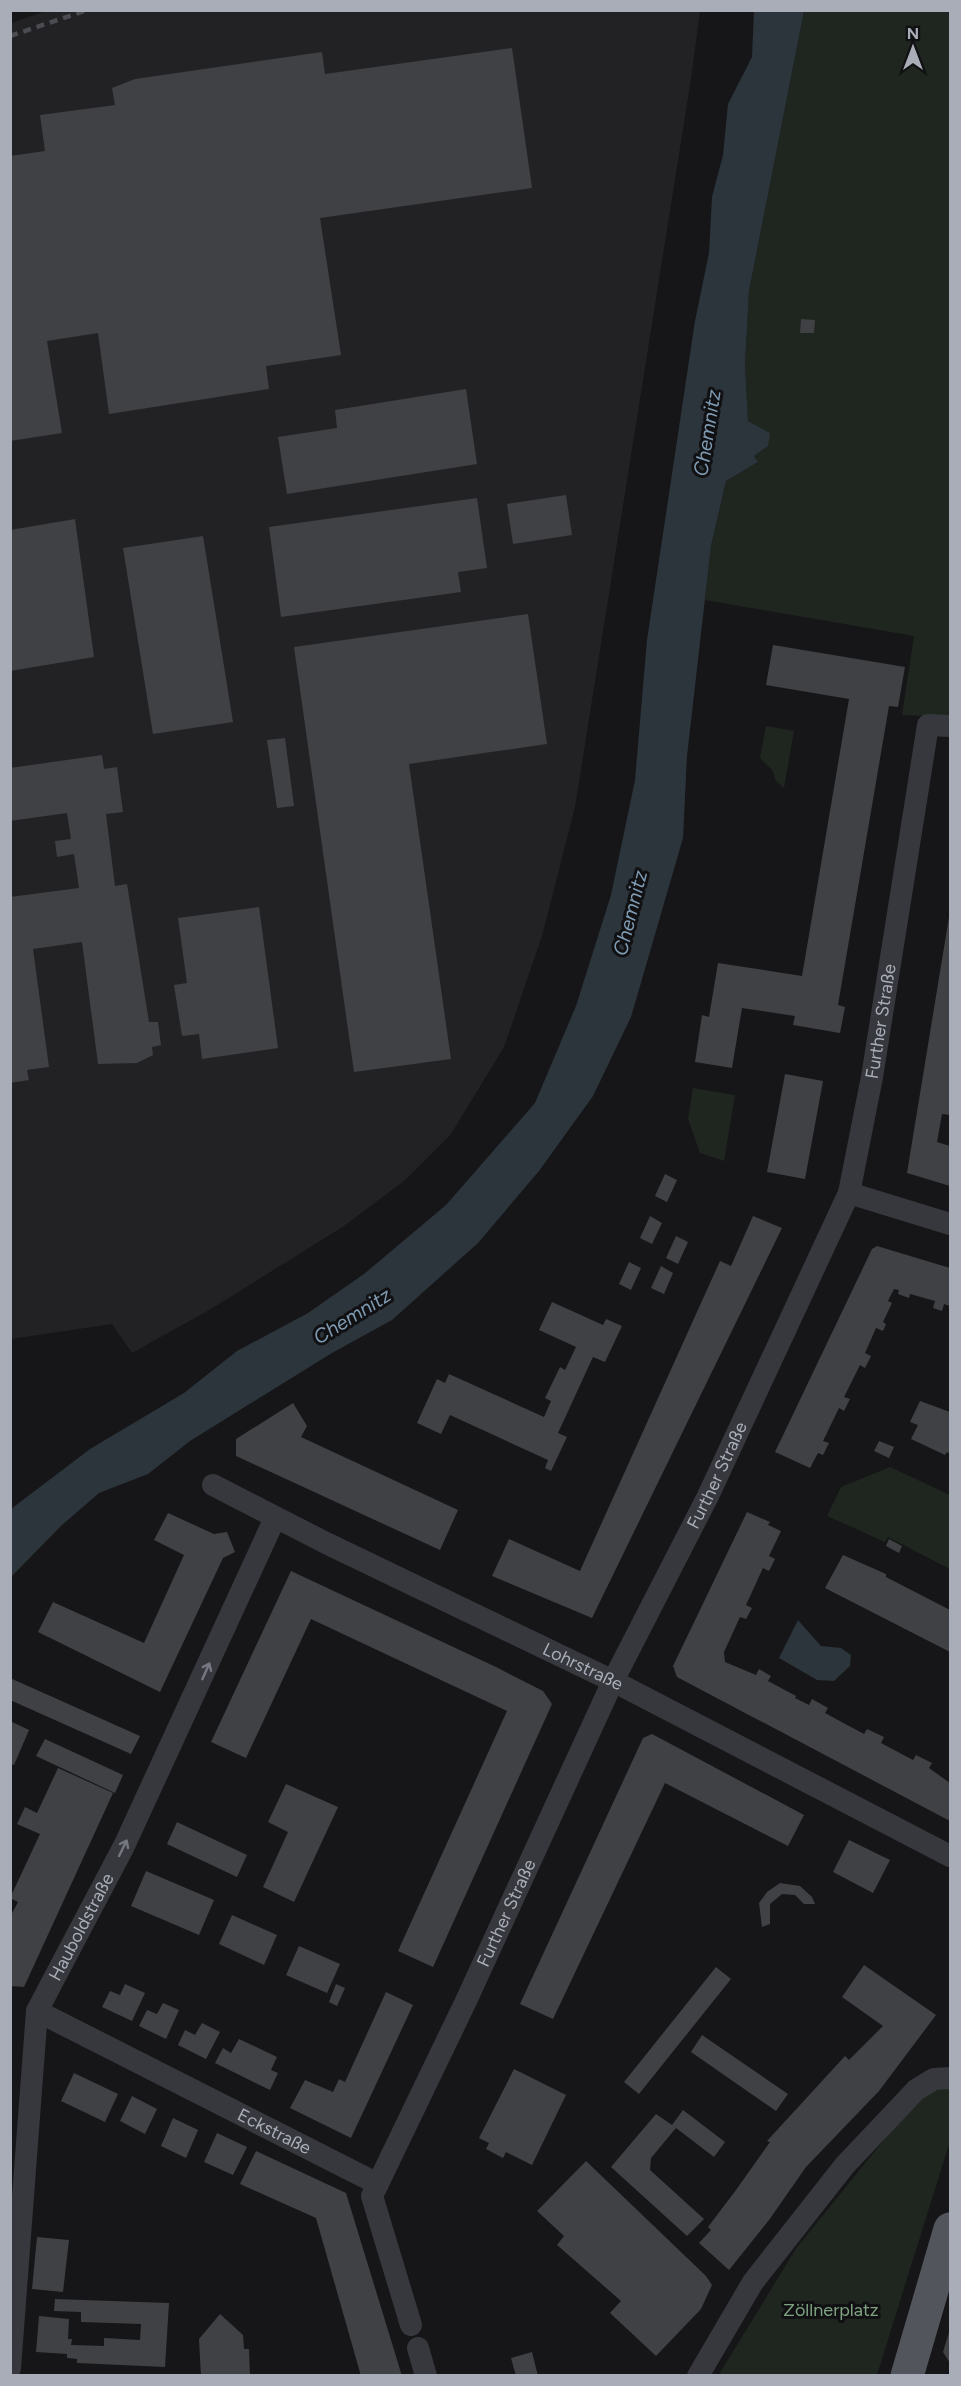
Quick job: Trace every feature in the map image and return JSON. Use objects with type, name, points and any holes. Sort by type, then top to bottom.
[{"type":"main road","points":[[907,2376],[951,2229]]},
{"type":"street","name":"Further Straße","points":[[378,2184],[613,1681],[708,1496],[849,1192],[872,1077],[928,725],[951,726]]},
{"type":"street","points":[[849,1192],[951,1224]]},
{"type":"street","name":"Lohrstraße","points":[[213,1485],[275,1518],[613,1681],[951,1856]]},
{"type":"street","name":"Hauboldstraße","points":[[10,2367],[38,2011],[124,1846],[275,1518]]},
{"type":"street","name":"Eckstraße","points":[[38,2011],[378,2184]]},
{"type":"street","points":[[698,2376],[753,2282],[845,2165],[916,2090],[934,2079],[951,2078]]},
{"type":"street","points":[[378,2184],[372,2196],[411,2325]]},
{"type":"street","points":[[418,2348],[426,2376]]},
{"type":"shaded area","points":[[49,10],[700,11],[575,807],[542,936],[504,1047],[451,1134],[404,1181],[344,1226],[211,1309],[132,1353],[112,1324],[11,1339],[11,23]]},
{"type":"green space","points":[[804,11],[950,11],[950,717],[902,715],[914,636],[705,600],[711,546],[726,481],[758,462],[754,456],[768,445],[769,433],[748,421],[745,364],[749,291]]},
{"type":"green space","points":[[766,726],[794,731],[784,788],[776,781],[772,770],[760,758]]},
{"type":"green space","points":[[693,1088],[735,1095],[724,1161],[700,1153],[688,1119]]},
{"type":"green space","points":[[890,1467],[950,1495],[950,1569],[888,1537],[885,1542],[827,1516],[841,1487]]},
{"type":"green space","name":"Zöllnerplatz","points":[[950,2085],[950,2141],[877,2375],[718,2376],[797,2247],[892,2130],[931,2090]]},
{"type":"water","name":"Chemnitz","points":[[754,11],[804,11],[749,291],[745,364],[748,421],[770,433],[768,446],[754,456],[758,462],[726,481],[711,546],[687,756],[683,838],[631,1017],[593,1096],[539,1171],[478,1243],[392,1320],[332,1353],[190,1441],[148,1474],[99,1493],[61,1526],[11,1577],[11,1509],[90,1449],[184,1393],[237,1351],[308,1313],[364,1274],[446,1205],[535,1103],[576,1006],[611,895],[635,780],[647,640],[695,321],[709,253],[712,197],[723,155],[728,104],[752,57]]},
{"type":"water","points":[[798,1620],[821,1646],[841,1648],[851,1655],[850,1666],[834,1681],[817,1680],[779,1658]]},
{"type":"building","points":[[512,48],[532,188],[320,218],[341,355],[266,366],[269,389],[109,414],[98,333],[47,341],[62,433],[10,441],[10,156],[45,151],[40,115],[115,105],[112,88],[135,79],[322,52],[325,74]]},
{"type":"building","points":[[801,319],[815,320],[814,333],[800,333]]},
{"type":"building","points":[[466,389],[477,464],[287,494],[278,437],[337,428],[335,410]]},
{"type":"building","points":[[566,495],[572,535],[513,544],[507,504]]},
{"type":"building","points":[[477,498],[487,568],[458,572],[461,592],[281,617],[269,527]]},
{"type":"building","points":[[75,519],[94,657],[10,671],[10,530]]},
{"type":"building","points":[[203,536],[233,722],[153,734],[123,548]]},
{"type":"building","points":[[528,614],[547,744],[409,764],[451,1059],[354,1072],[294,647]]},
{"type":"building","points":[[773,645],[905,667],[898,707],[889,706],[838,1005],[845,1007],[840,1033],[793,1025],[795,1016],[742,1008],[732,1068],[695,1062],[702,1015],[709,1017],[718,963],[802,976],[849,699],[766,685]]},
{"type":"building","points":[[285,738],[294,806],[277,808],[267,740]]},
{"type":"building","points":[[102,755],[104,769],[117,767],[123,812],[106,814],[115,886],[127,884],[149,1022],[158,1022],[161,1045],[152,1047],[153,1055],[137,1063],[98,1064],[82,942],[33,949],[49,1067],[27,1070],[29,1080],[10,1083],[10,897],[79,888],[74,854],[57,857],[55,841],[71,839],[67,813],[10,821],[10,768]]},
{"type":"building","points":[[259,907],[278,1048],[202,1059],[199,1034],[182,1036],[174,985],[187,983],[178,918]]},
{"type":"building","points":[[949,917],[950,1115],[942,1114],[937,1142],[950,1146],[950,1186],[907,1173]]},
{"type":"building","points":[[785,1074],[823,1081],[805,1179],[767,1172]]},
{"type":"building","points":[[665,1174],[677,1180],[667,1202],[655,1196]]},
{"type":"building","points":[[650,1216],[662,1223],[652,1244],[640,1238]]},
{"type":"building","points":[[753,1216],[782,1228],[592,1618],[492,1576],[509,1539],[580,1571],[720,1261],[731,1266]]},
{"type":"building","points":[[676,1236],[688,1242],[678,1264],[666,1258]]},
{"type":"building","points":[[877,1246],[950,1268],[950,1306],[944,1304],[942,1311],[933,1308],[935,1301],[910,1294],[909,1298],[898,1294],[899,1290],[894,1289],[888,1301],[892,1303],[883,1322],[886,1324],[883,1331],[876,1328],[865,1353],[871,1356],[865,1368],[860,1365],[844,1397],[850,1399],[844,1411],[839,1408],[823,1441],[829,1443],[823,1455],[818,1453],[810,1468],[775,1452],[872,1249]]},
{"type":"building","points":[[629,1262],[641,1268],[631,1290],[619,1284]]},
{"type":"building","points":[[661,1266],[673,1273],[664,1294],[651,1288]]},
{"type":"building","points":[[552,1302],[603,1325],[606,1319],[622,1326],[605,1362],[593,1357],[558,1433],[567,1437],[551,1471],[545,1468],[548,1460],[450,1415],[441,1434],[417,1423],[437,1379],[445,1383],[449,1374],[544,1417],[551,1401],[545,1398],[560,1367],[565,1370],[576,1347],[539,1330]]},
{"type":"building","points":[[920,1401],[950,1412],[950,1454],[947,1452],[945,1455],[911,1439],[918,1425],[910,1422]]},
{"type":"building","points":[[293,1403],[307,1426],[301,1437],[458,1510],[440,1550],[236,1456],[236,1439]]},
{"type":"building","points":[[879,1441],[894,1447],[889,1458],[874,1451]]},
{"type":"building","points":[[747,1512],[770,1522],[768,1525],[781,1531],[769,1556],[775,1559],[769,1571],[763,1568],[746,1605],[752,1608],[746,1619],[740,1617],[724,1652],[725,1662],[756,1675],[759,1669],[771,1676],[768,1681],[796,1696],[795,1698],[809,1705],[812,1699],[828,1708],[825,1713],[864,1734],[867,1729],[884,1737],[881,1743],[913,1760],[916,1755],[932,1763],[929,1768],[950,1783],[950,1821],[677,1677],[673,1666]]},
{"type":"building","points":[[168,1513],[214,1534],[227,1532],[235,1552],[223,1558],[160,1692],[38,1632],[53,1602],[144,1643],[184,1555],[154,1540]]},
{"type":"building","points":[[889,1539],[902,1546],[899,1553],[886,1546]]},
{"type":"building","points":[[843,1555],[886,1574],[886,1577],[950,1610],[950,1652],[825,1588]]},
{"type":"building","points":[[291,1571],[496,1667],[543,1691],[552,1704],[433,1967],[398,1951],[507,1711],[311,1619],[246,1758],[211,1742]]},
{"type":"building","points":[[10,1678],[140,1736],[131,1754],[10,1700]]},
{"type":"building","points":[[10,1721],[29,1730],[14,1765],[10,1764]]},
{"type":"building","points":[[652,1734],[804,1815],[788,1846],[665,1783],[553,2019],[520,2004],[643,1738]]},
{"type":"building","points":[[45,1739],[123,1775],[115,1793],[36,1756]]},
{"type":"building","points":[[58,1768],[113,1793],[24,1987],[10,1986],[10,1917],[18,1902],[10,1898],[40,1834],[17,1824],[25,1807],[37,1813]]},
{"type":"building","points":[[286,1784],[338,1807],[294,1902],[263,1887],[288,1832],[268,1822]]},
{"type":"building","points":[[177,1822],[247,1855],[237,1877],[167,1844]]},
{"type":"building","points":[[849,1840],[890,1860],[873,1893],[833,1872]]},
{"type":"building","points":[[146,1871],[214,1900],[199,1935],[131,1906]]},
{"type":"building","points":[[780,1883],[800,1886],[812,1897],[815,1904],[804,1904],[795,1895],[782,1894],[770,1904],[770,1924],[762,1927],[759,1903],[767,1892]]},
{"type":"building","points":[[232,1915],[277,1935],[264,1965],[219,1944]]},
{"type":"building","points":[[299,1946],[340,1964],[327,1993],[286,1975]]},
{"type":"building","points":[[864,1965],[936,2015],[879,2091],[806,2167],[769,2220],[729,2270],[699,2243],[711,2230],[708,2227],[770,2142],[767,2141],[845,2056],[849,2060],[883,2026],[842,1997]]},
{"type":"building","points":[[716,1967],[731,1979],[639,2094],[624,2082]]},
{"type":"building","points":[[125,1984],[145,1993],[132,2021],[102,2007],[110,1991],[120,1995]]},
{"type":"building","points":[[336,1984],[345,1988],[337,2006],[329,2002]]},
{"type":"building","points":[[386,1992],[413,2005],[351,2138],[290,2108],[305,2080],[333,2092],[339,2079],[345,2082]]},
{"type":"building","points":[[163,2003],[179,2010],[166,2039],[139,2026],[147,2010],[157,2014]]},
{"type":"building","points":[[202,2023],[220,2032],[206,2059],[178,2045],[185,2030],[195,2035]]},
{"type":"building","points":[[702,2035],[788,2094],[776,2111],[691,2052]]},
{"type":"building","points":[[239,2039],[277,2057],[271,2070],[278,2073],[270,2090],[215,2063],[223,2048],[231,2053]]},
{"type":"building","points":[[514,2069],[566,2095],[532,2165],[506,2152],[503,2158],[486,2149],[489,2143],[479,2138]]},
{"type":"building","points":[[74,2073],[118,2094],[105,2122],[61,2101]]},
{"type":"building","points":[[132,2096],[157,2109],[145,2134],[120,2121]]},
{"type":"building","points":[[683,2110],[725,2142],[714,2157],[676,2128],[651,2158],[650,2170],[704,2219],[687,2236],[611,2167],[656,2114],[672,2125]]},
{"type":"building","points":[[173,2118],[198,2130],[186,2158],[161,2146]]},
{"type":"building","points":[[217,2133],[247,2147],[233,2175],[204,2162]]},
{"type":"building","points":[[256,2151],[346,2193],[402,2376],[361,2376],[316,2218],[240,2184]]},
{"type":"building","points":[[586,2161],[706,2276],[712,2285],[701,2309],[656,2356],[610,2313],[621,2301],[557,2245],[564,2236],[537,2211]]},
{"type":"building","points":[[37,2237],[69,2240],[63,2292],[32,2289]]},
{"type":"building","points":[[55,2299],[169,2303],[165,2367],[77,2363],[77,2359],[67,2358],[67,2354],[36,2352],[39,2316],[69,2319],[68,2339],[72,2339],[71,2345],[104,2346],[104,2338],[140,2340],[141,2324],[81,2322],[81,2312],[54,2311]]},
{"type":"building","points":[[220,2314],[243,2335],[244,2349],[249,2349],[250,2376],[201,2376],[199,2339]]},
{"type":"building","points":[[950,2329],[950,2363],[943,2352]]},
{"type":"building","points":[[532,2352],[538,2376],[516,2376],[511,2358]]},
{"type":"railway","points":[[10,36],[87,10]]}]
